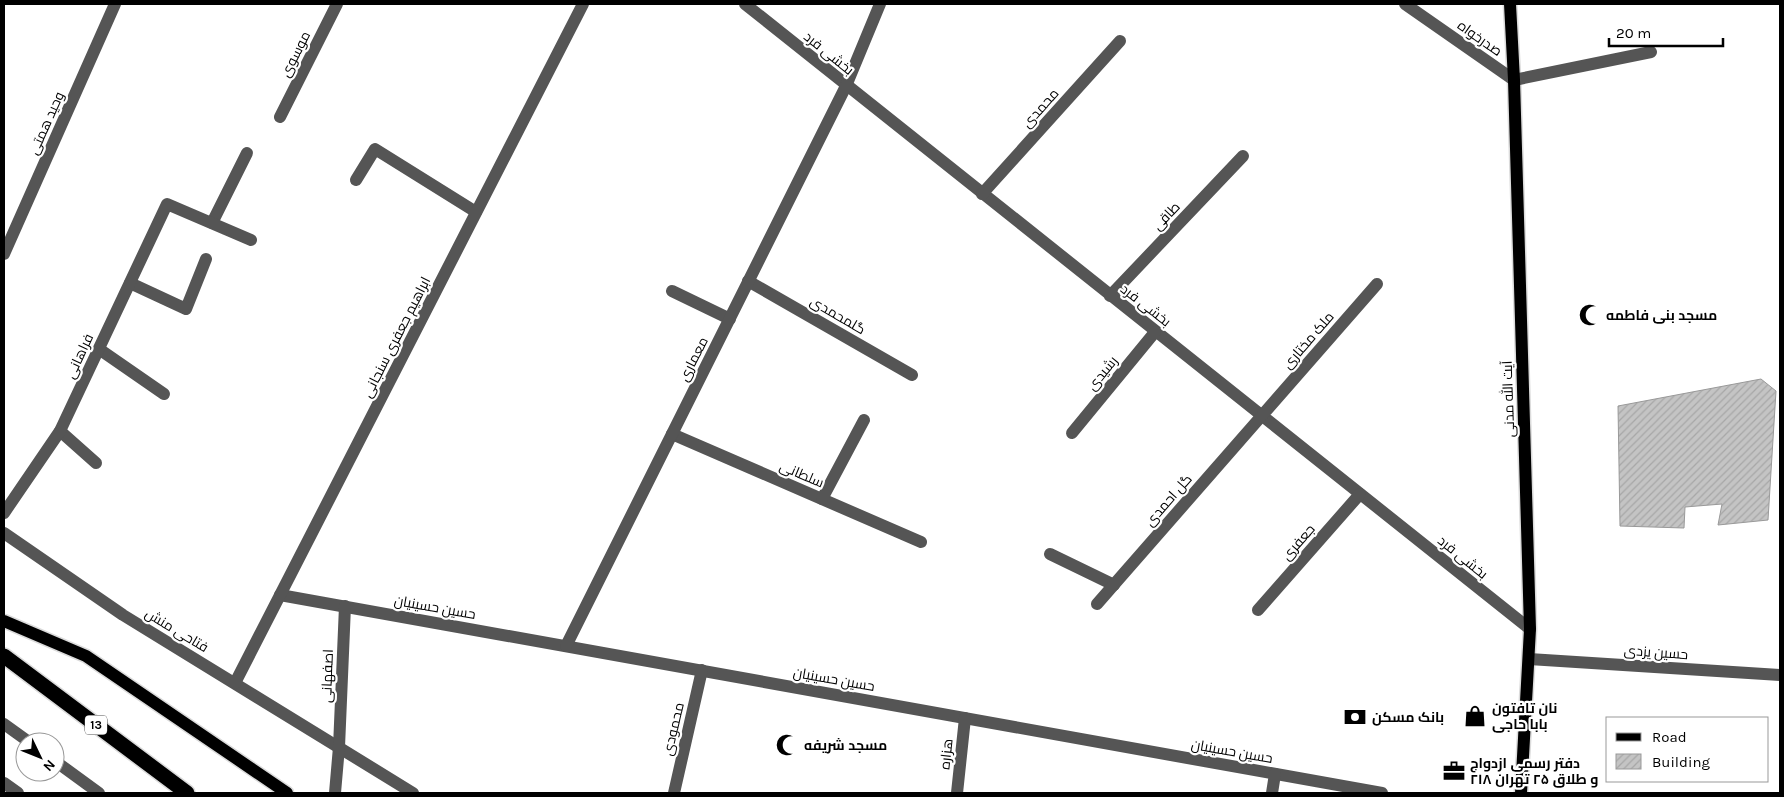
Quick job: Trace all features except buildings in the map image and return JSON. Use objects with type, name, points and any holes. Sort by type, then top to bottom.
[{"type":"highway","name":"13","points":[[4,656],[187,793]]},
{"type":"main road","name":"آیت الله مدنی","points":[[1510,4],[1514,80],[1530,629],[1521,793]]},
{"type":"main road","points":[[4,621],[86,656],[287,793]]},
{"type":"street","name":"وحید همتی","points":[[4,254],[116,4]]},
{"type":"street","name":"موسوی","points":[[280,117],[337,4]]},
{"type":"street","name":"ابراهیم جعفری سنجانی","points":[[235,683],[583,4]]},
{"type":"street","name":"بخشی فرد","points":[[744,4],[1530,629]]},
{"type":"street","points":[[846,86],[880,4]]},
{"type":"street","name":"صدرخواه","points":[[1405,4],[1514,80]]},
{"type":"street","name":"محمدی","points":[[982,194],[1120,41]]},
{"type":"street","points":[[1514,80],[1650,52]]},
{"type":"street","name":"معماری","points":[[566,646],[846,86]]},
{"type":"street","points":[[356,180],[375,149],[476,212]]},
{"type":"street","points":[[247,153],[212,223],[251,240]]},
{"type":"street","name":"طاقی","points":[[1110,296],[1243,156]]},
{"type":"street","name":"فراهانی","points":[[4,513],[60,431],[167,204],[212,223]]},
{"type":"street","points":[[130,283],[186,309],[206,260]]},
{"type":"street","name":"گلمحمدی","points":[[748,281],[912,375]]},
{"type":"street","name":"ملک مختاری","points":[[1262,416],[1376,284]]},
{"type":"street","points":[[672,291],[730,319]]},
{"type":"street","name":"رشیدی","points":[[1072,433],[1155,332]]},
{"type":"street","points":[[99,349],[164,394]]},
{"type":"street","name":"گل احمدی","points":[[1097,604],[1262,416]]},
{"type":"street","points":[[822,499],[864,420]]},
{"type":"street","points":[[60,431],[96,463]]},
{"type":"street","name":"سلطانی","points":[[672,434],[921,542]]},
{"type":"street","name":"جعفری","points":[[1258,610],[1360,494]]},
{"type":"street","name":"فتاحی منش","points":[[4,533],[123,615],[413,793]]},
{"type":"street","points":[[1050,554],[1114,585]]},
{"type":"street","name":"حسین حسینیان","points":[[280,595],[1275,774],[1362,792],[1382,793]]},
{"type":"street","name":"اصفهانی","points":[[335,793],[339,747],[345,606]]},
{"type":"street","name":"حسین یزدی","points":[[1529,659],[1780,675]]},
{"type":"street","name":"محمودی","points":[[674,793],[702,670]]},
{"type":"street","name":"هزاره","points":[[957,793],[965,718]]},
{"type":"street","points":[[4,724],[15,732]]},
{"type":"street","points":[[65,768],[99,793]]},
{"type":"street","points":[[1272,793],[1275,774]]},
{"type":"street","points":[[4,783],[18,793]]},
{"type":"place","name":"مسجد بنی فاطمه","points":[[1590,315]]},
{"type":"place","name":"نان تافتون بابا حاجی","points":[[1475,716]]},
{"type":"place","name":"بانک مسکن","points":[[1355,717]]},
{"type":"place","name":"مسجد شریفه","points":[[787,745]]},
{"type":"place","name":"دفتر رسمی ازدواج ۲۱۸ و طلاق ۲۵ تهران","points":[[1454,771]]}]
